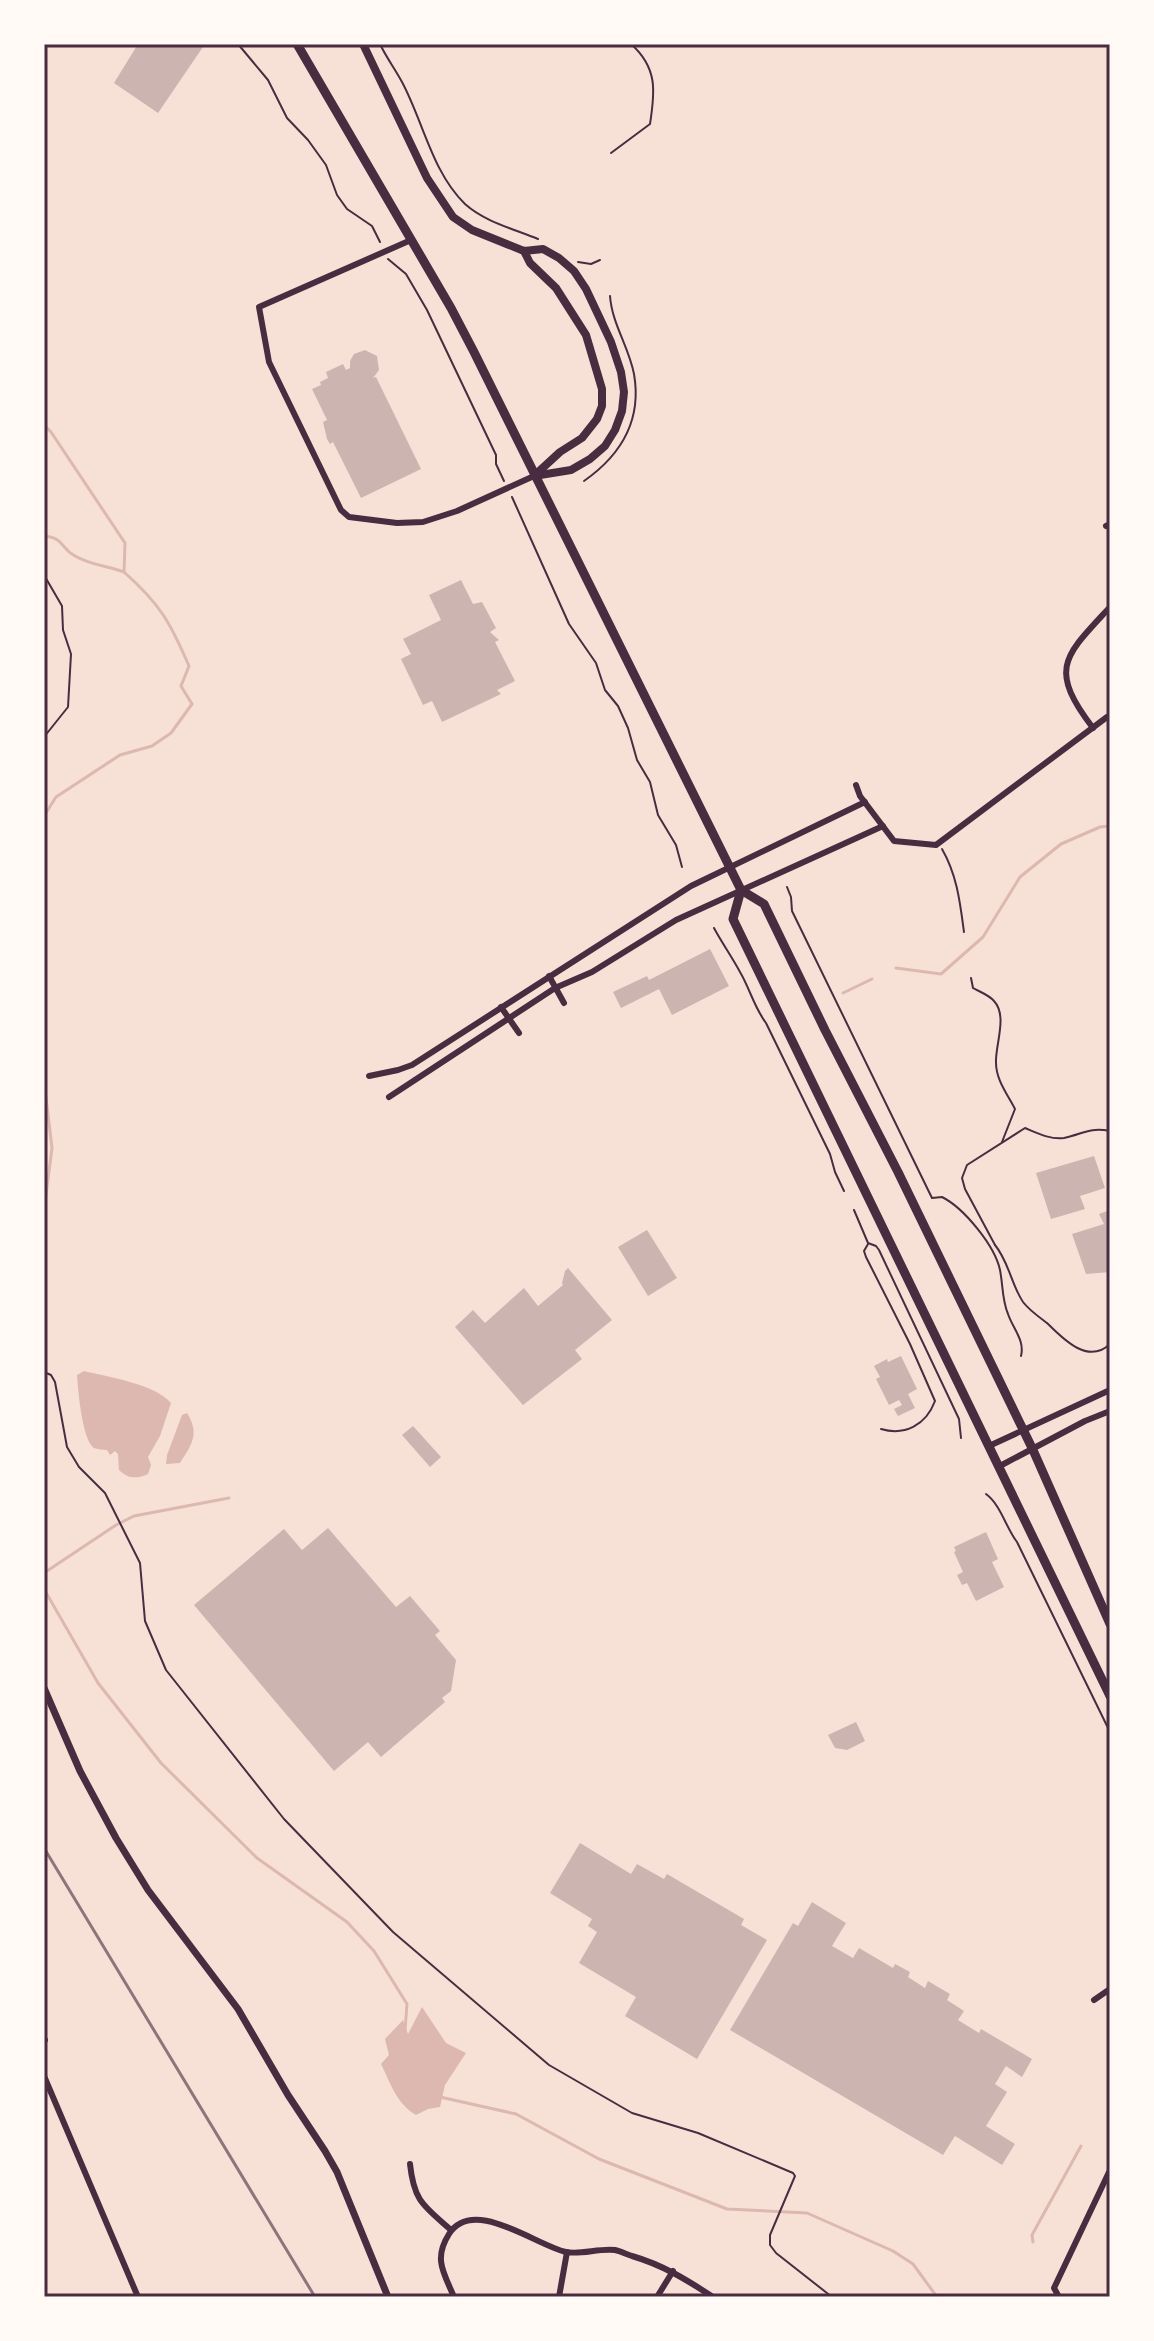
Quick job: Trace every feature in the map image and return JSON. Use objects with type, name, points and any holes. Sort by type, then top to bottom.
[{"type":"main road","points":[[297,44],[474,352],[741,890],[764,904],[1033,1450],[1110,1624]]},
{"type":"main road","points":[[363,44],[427,178],[453,217],[472,230],[524,251],[543,249],[559,258],[574,271],[586,289],[611,342],[624,392],[622,411],[615,430],[605,446],[571,470],[534,476]]},
{"type":"main road","points":[[524,251],[530,263],[556,288],[586,335],[602,389],[602,406],[597,419],[582,438],[560,452],[534,476]]},
{"type":"main road","points":[[741,890],[733,919],[1110,1696]]},
{"type":"street","points":[[411,240],[259,307],[269,362],[341,510],[349,517],[397,523],[423,522],[457,511],[534,476]]},
{"type":"street","points":[[1093,728],[1072,700],[1067,687],[1066,667],[1073,648],[1110,607]]},
{"type":"street","points":[[856,785],[860,796],[894,841],[936,845],[1107,717]]},
{"type":"street","points":[[369,1076],[412,1065],[691,886],[865,802]]},
{"type":"street","points":[[389,1097],[555,988],[592,972],[676,920],[883,826]]},
{"type":"street","points":[[549,976],[564,1003]]},
{"type":"street","points":[[501,1007],[519,1033]]},
{"type":"street","points":[[989,1446],[1110,1390]]},
{"type":"street","points":[[998,1467],[1110,1411]]},
{"type":"street","points":[[44,1688],[80,1771],[116,1838],[157,1902],[238,2009],[331,2162],[388,2297]]},
{"type":"street","points":[[1094,2000],[1110,1989]]},
{"type":"street","points":[[44,2076],[138,2297]]},
{"type":"street","points":[[410,2164],[413,2187],[421,2202],[451,2230]]},
{"type":"street","points":[[1059,2297],[1054,2288],[1110,2170]]},
{"type":"street","points":[[454,2297],[440,2252],[451,2230],[475,2219],[485,2220],[567,2252],[616,2250],[649,2260],[673,2271],[713,2297]]},
{"type":"street","points":[[559,2297],[567,2252]]},
{"type":"street","points":[[657,2297],[673,2271]]},
{"type":"path","points":[[238,44],[268,80],[287,118],[326,165],[337,195],[347,209],[372,226],[393,265],[406,274],[427,310],[496,455],[499,471]]},
{"type":"path","points":[[380,44],[453,189],[466,204],[487,219],[538,239]]},
{"type":"path","points":[[611,153],[650,124],[655,92],[645,56],[631,44]]},
{"type":"path","points":[[571,257],[578,262],[591,264],[600,260]]},
{"type":"path","points":[[518,511],[569,624],[596,663],[605,690],[618,706],[637,760],[650,782],[658,815],[676,845],[682,867]]},
{"type":"path","points":[[44,575],[62,606],[63,630],[71,654],[68,707],[44,737]]},
{"type":"path","points":[[942,848],[958,886],[964,932]]},
{"type":"path","points":[[787,887],[792,911],[932,1198],[947,1199],[973,1224],[991,1248],[1000,1269],[1007,1313],[1022,1343],[1021,1356]]},
{"type":"path","points":[[714,928],[740,970],[830,1154],[844,1191]]},
{"type":"path","points":[[971,978],[973,988],[993,999],[1000,1017],[996,1066],[1000,1081],[1015,1109],[1002,1143]]},
{"type":"path","points":[[1110,1131],[1094,1128],[1061,1139],[1025,1128],[967,1165],[962,1178],[1024,1302],[1069,1344],[1088,1352],[1102,1351],[1110,1344]]},
{"type":"path","points":[[854,1210],[868,1243],[879,1250],[959,1419],[961,1438]]},
{"type":"path","points":[[868,1243],[864,1251],[866,1257],[935,1401],[928,1416],[914,1427],[895,1432],[881,1429]]},
{"type":"path","points":[[991,1248],[995,1245]]},
{"type":"path","points":[[45,1372],[55,1382],[67,1447],[79,1467],[105,1493],[140,1563],[142,1604],[148,1632],[170,1678],[233,1752],[277,1811],[393,1932],[549,2065],[632,2113],[698,2133],[795,2174],[770,2235],[770,2245],[832,2297]]},
{"type":"path","points":[[986,1494],[993,1499],[1017,1542],[1110,1732]]},
{"type":"shaded area","points":[[84,1371],[143,1386],[171,1403],[160,1436],[148,1457],[151,1465],[148,1474],[129,1477],[119,1470],[115,1451],[110,1455],[107,1450],[94,1448],[90,1443],[84,1425],[77,1375]]},
{"type":"shaded area","points":[[187,1413],[194,1433],[191,1444],[180,1463],[166,1464],[182,1415]]},
{"type":"shaded area","points":[[422,2007],[446,2043],[466,2053],[445,2085],[440,2107],[416,2115],[399,2099],[381,2064],[389,2055],[385,2039],[403,2020],[408,2034]]},
{"type":"building","points":[[138,44],[205,44],[158,113],[114,83]]},
{"type":"building","points":[[365,350],[377,356],[379,370],[373,378],[376,377],[421,469],[361,498],[333,442],[330,444],[327,439],[323,422],[327,420],[312,389],[328,378],[326,372],[343,364],[346,370],[350,368],[354,354]]},
{"type":"building","points":[[461,580],[473,604],[482,602],[496,628],[490,632],[499,640],[495,642],[515,681],[497,690],[501,694],[442,722],[432,701],[423,705],[401,659],[411,654],[403,639],[441,620],[429,595]]},
{"type":"building","points":[[710,949],[729,986],[672,1015],[659,989],[621,1008],[613,992],[647,976],[649,980]]},
{"type":"building","points":[[1094,1156],[1105,1188],[1080,1196],[1085,1209],[1051,1219],[1036,1173]]},
{"type":"building","points":[[1110,1210],[1110,1272],[1086,1274],[1072,1234],[1104,1224],[1099,1214]]},
{"type":"building","points":[[647,1230],[677,1278],[648,1296],[618,1247]]},
{"type":"building","points":[[568,1268],[612,1320],[575,1350],[582,1359],[523,1405],[455,1327],[473,1310],[485,1323],[524,1288],[538,1306],[563,1285]]},
{"type":"building","points":[[901,1356],[917,1389],[908,1394],[915,1408],[898,1416],[894,1409],[902,1405],[899,1400],[889,1405],[876,1379],[880,1377],[874,1366]]},
{"type":"building","points":[[413,1426],[441,1457],[430,1467],[402,1435]]},
{"type":"building","points":[[328,1528],[396,1607],[410,1596],[440,1631],[435,1635],[456,1660],[451,1691],[442,1698],[445,1702],[381,1757],[368,1742],[334,1771],[194,1605],[284,1529],[302,1550]]},
{"type":"building","points":[[986,1532],[998,1559],[992,1562],[1004,1587],[976,1601],[967,1583],[962,1585],[957,1575],[963,1572],[954,1547]]},
{"type":"building","points":[[856,1722],[865,1741],[847,1750],[835,1748],[828,1735]]},
{"type":"building","points":[[580,1843],[631,1874],[637,1864],[664,1879],[667,1874],[744,1919],[741,1925],[767,1940],[697,2059],[625,2016],[636,1997],[579,1963],[597,1932],[588,1926],[592,1919],[550,1893]]},
{"type":"building","points":[[812,1902],[846,1923],[832,1946],[853,1958],[859,1948],[893,1968],[895,1964],[910,1972],[908,1977],[925,1988],[928,1981],[950,1994],[947,2000],[964,2011],[958,2020],[979,2033],[981,2029],[1032,2059],[1022,2077],[1006,2066],[995,2084],[1007,2092],[986,2126],[1015,2144],[1002,2165],[955,2136],[943,2155],[730,2030],[793,1923],[798,1926]]},
{"type":"waterway","points":[[44,425],[125,543],[124,572],[147,594],[176,637],[189,666],[181,686],[192,704],[171,733],[152,746],[120,755],[56,797],[44,816]]},
{"type":"waterway","points":[[44,536],[56,539],[81,559],[124,572]]},
{"type":"waterway","points":[[896,968],[941,974],[983,937],[1020,877],[1061,844],[1100,827],[1110,826]]},
{"type":"waterway","points":[[843,993],[872,979]]},
{"type":"waterway","points":[[44,1081],[52,1148],[44,1210]]},
{"type":"waterway","points":[[44,1573],[134,1516],[229,1498]]},
{"type":"waterway","points":[[44,1589],[98,1683],[161,1763],[257,1858],[347,1922],[374,1951],[407,2004],[405,2030]]},
{"type":"waterway","points":[[440,2097],[516,2114],[599,2159],[727,2209],[807,2213],[893,2251],[913,2264],[937,2297]]},
{"type":"waterway","points":[[1033,2242],[1032,2235],[1081,2146]]},
{"type":"railway","points":[[44,1848],[315,2297]]}]
